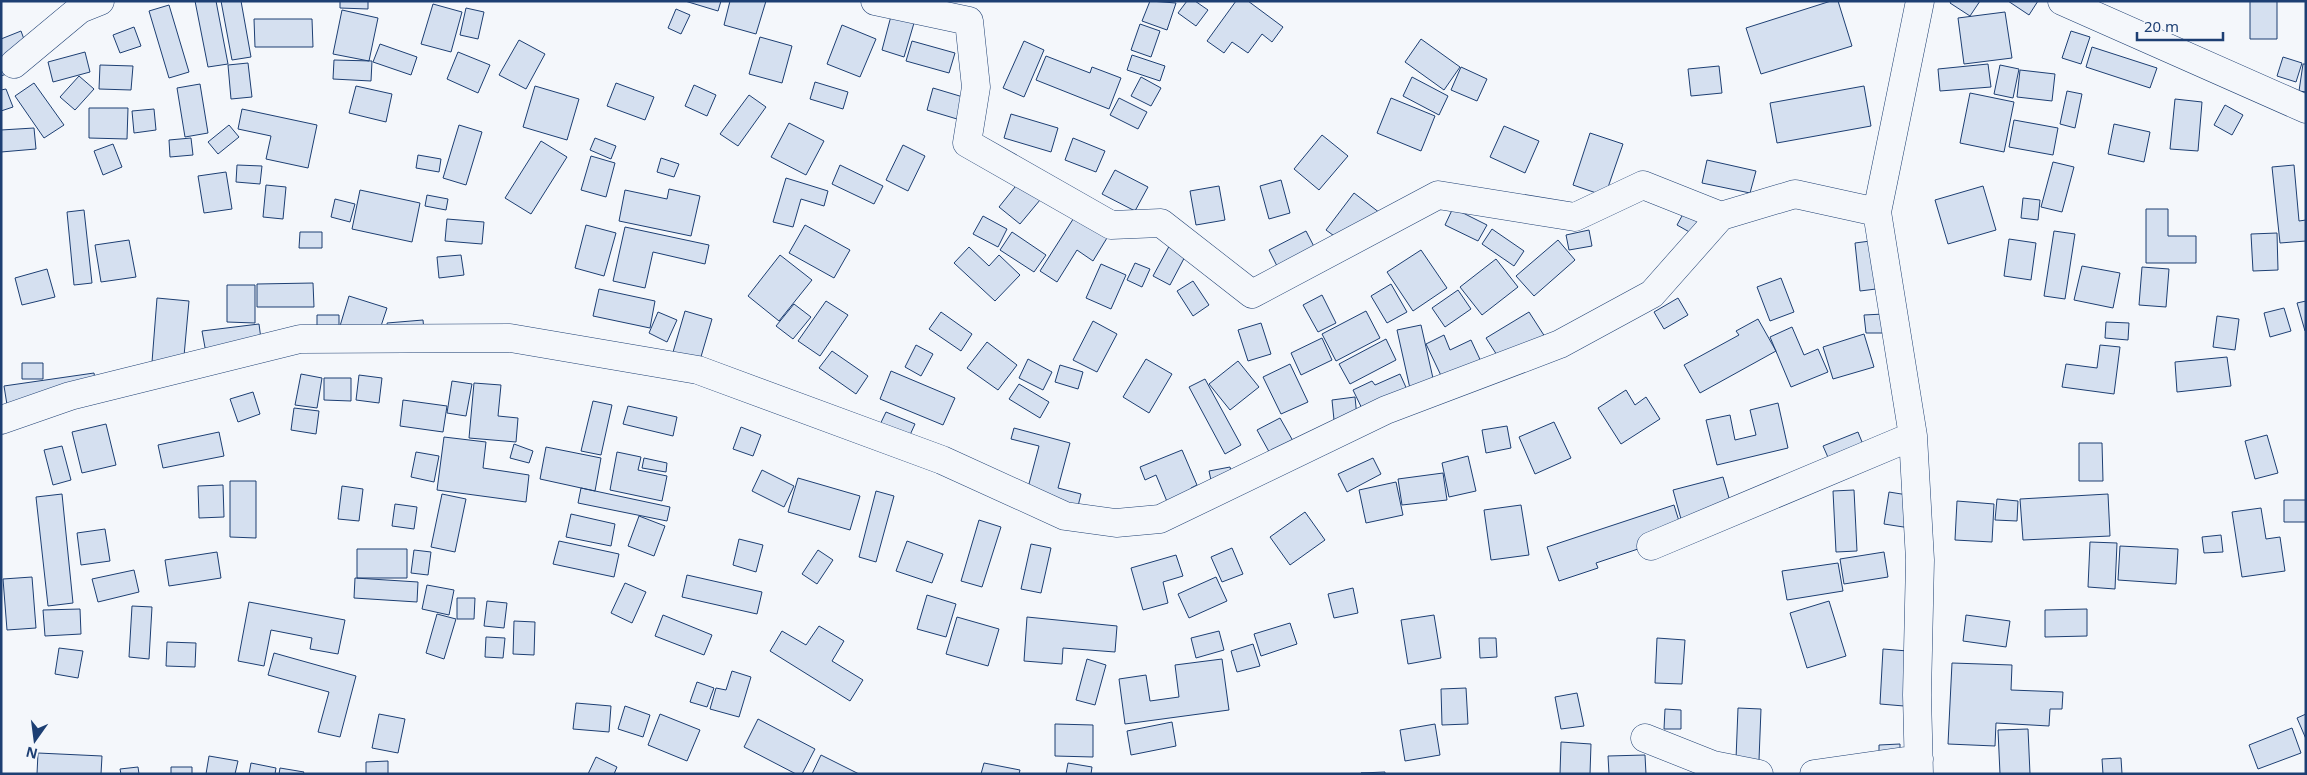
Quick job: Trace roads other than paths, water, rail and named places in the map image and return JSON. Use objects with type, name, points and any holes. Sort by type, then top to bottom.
[{"type":"street","points":[[14,64],[80,9],[100,1]]},
{"type":"street","points":[[875,1],[974,11],[976,87],[967,143],[1111,226],[1161,223],[1252,294],[1438,195],[1575,218],[1643,185],[1721,216]]},
{"type":"street","points":[[1814,774],[1919,767],[1917,695],[1920,560],[1913,436],[1877,212],[1920,1]]},
{"type":"street","points":[[2062,1],[2306,109]]},
{"type":"street","points":[[1,420],[70,396],[300,339],[510,338],[698,370],[942,460],[1065,516],[1116,523],[1160,520],[1386,410],[1560,344],[1652,294],[1721,216],[1795,194],[1877,212]]},
{"type":"street","points":[[1651,546],[1913,436]]},
{"type":"street","points":[[1645,738],[1713,765],[1759,774]]}]
